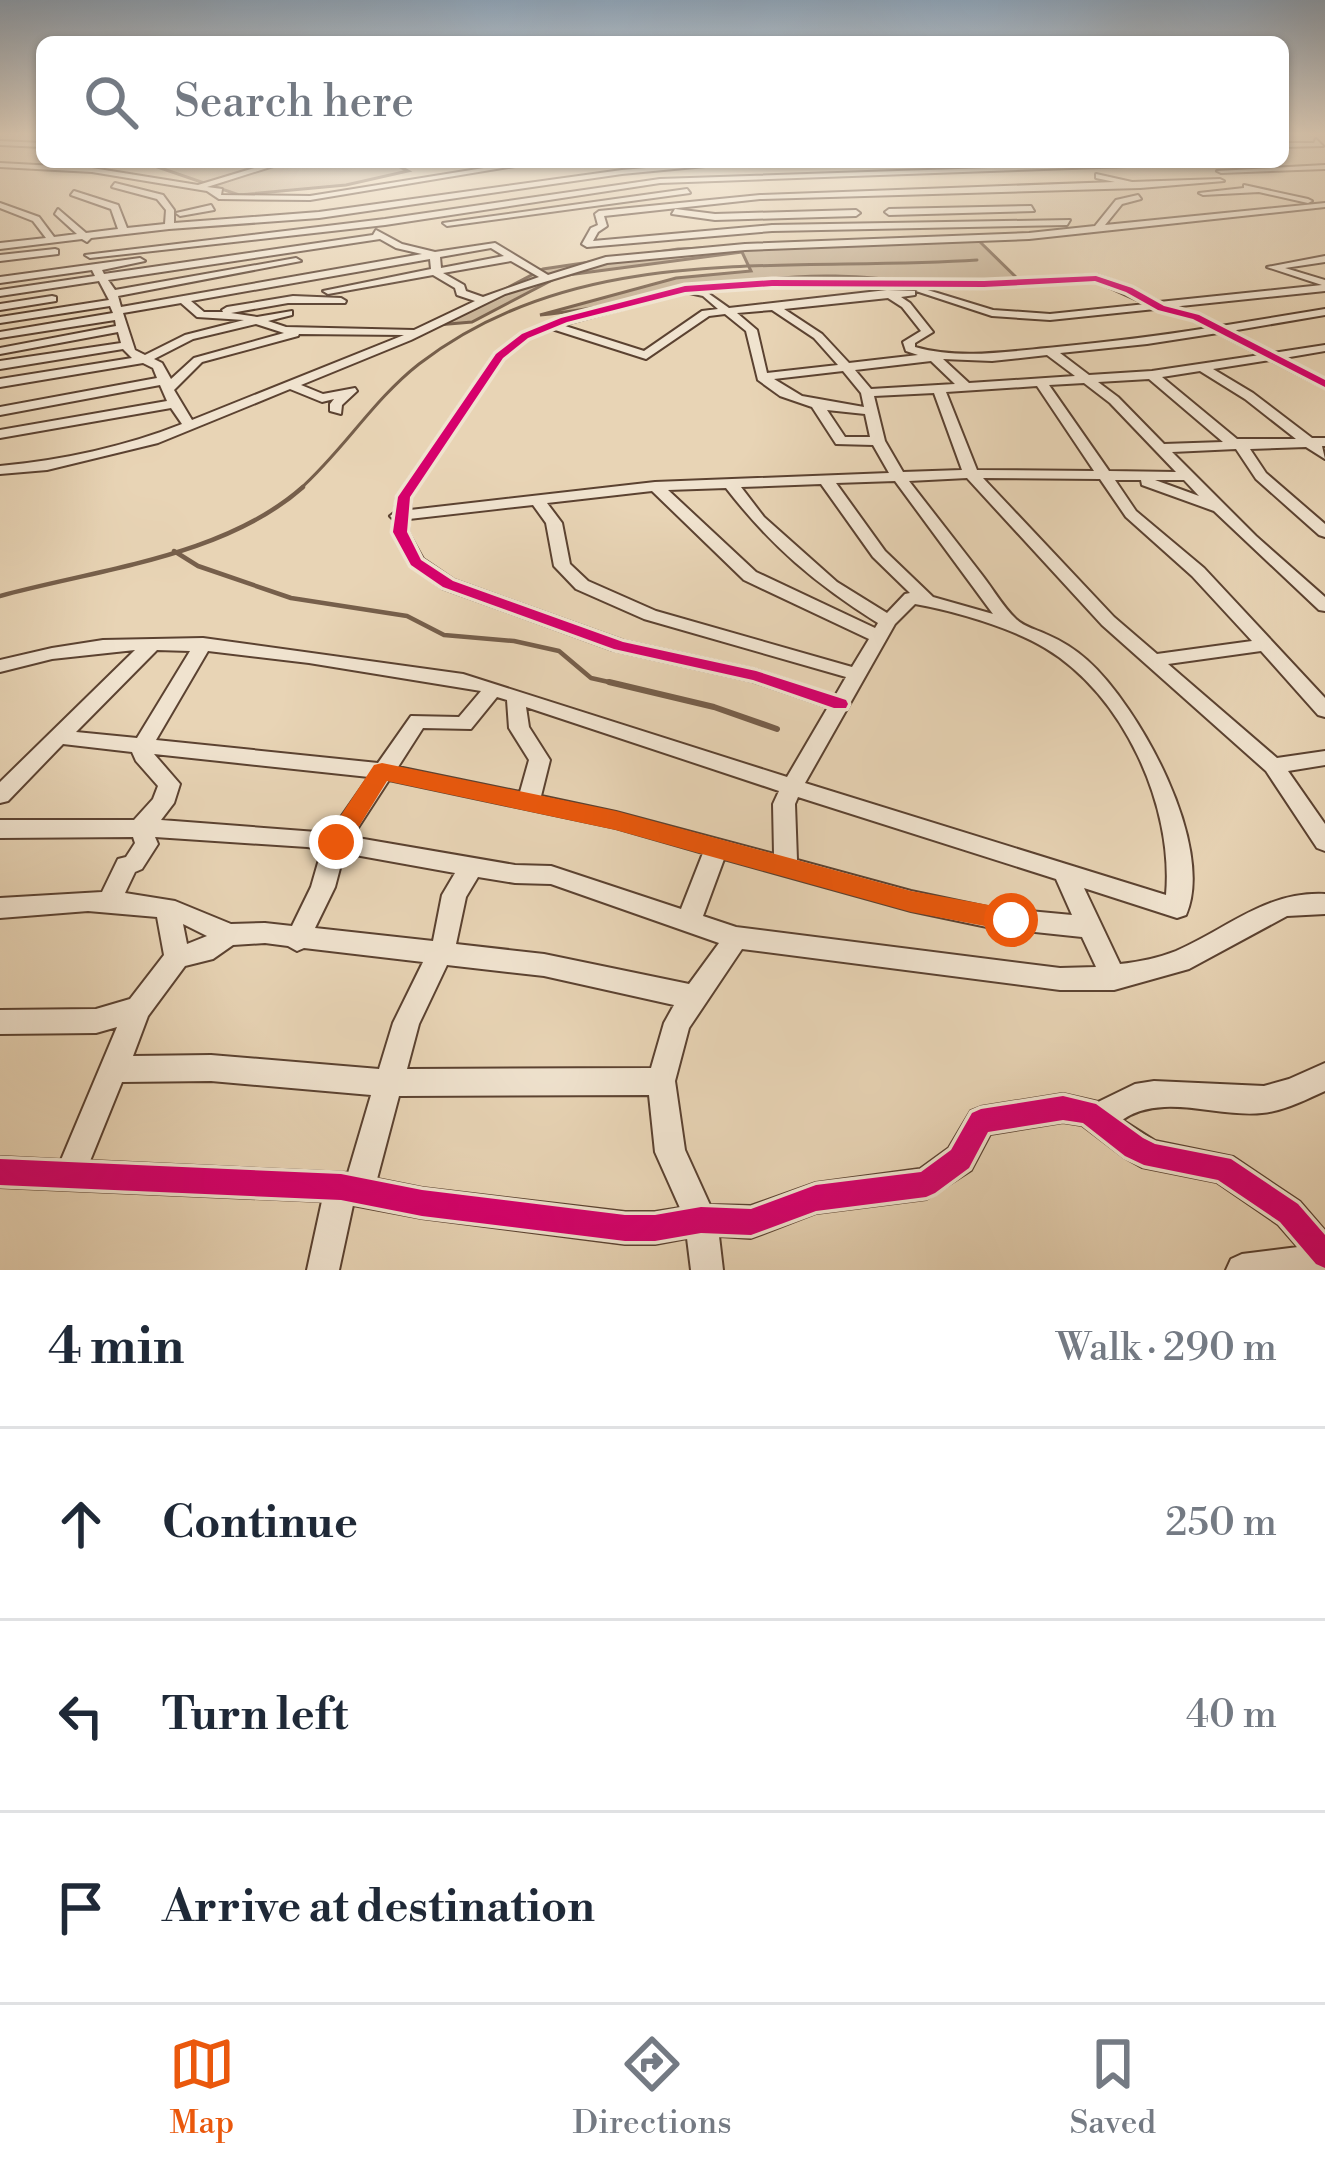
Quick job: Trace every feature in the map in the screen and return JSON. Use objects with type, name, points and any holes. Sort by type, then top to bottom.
[{"type":"street","points":[[150,192],[160,197],[169,220]]},
{"type":"street","points":[[215,192],[249,199],[345,192]]},
{"type":"street","points":[[260,218],[400,192]]},
{"type":"street","points":[[424,192],[463,209]]},
{"type":"street","points":[[0,236],[1,246],[123,231],[187,214],[320,215],[481,192]]},
{"type":"street","points":[[0,293],[230,274],[310,245],[476,206],[571,192]]},
{"type":"street","points":[[0,335],[106,287],[245,249],[310,245],[678,192]]},
{"type":"street","points":[[980,192],[693,202],[671,209],[599,214],[603,226],[594,230],[586,244],[793,226],[1137,225],[1325,205]]},
{"type":"street","points":[[1071,192],[1088,197]]},
{"type":"street","points":[[671,209],[715,217],[1026,206],[1136,192]]},
{"type":"street","points":[[0,470],[47,466],[191,427],[545,277],[635,256],[1083,231],[1099,226],[1118,202],[1138,192]]},
{"type":"street","points":[[1140,192],[1157,197]]},
{"type":"street","points":[[1195,195],[1229,192]]},
{"type":"street","points":[[1268,192],[1325,205]]},
{"type":"street","points":[[74,193],[116,208],[123,231]]},
{"type":"street","points":[[218,193],[260,193],[249,199]]},
{"type":"street","points":[[211,216],[218,193]]},
{"type":"street","points":[[962,193],[1001,204]]},
{"type":"street","points":[[249,199],[260,218]]},
{"type":"street","points":[[693,202],[714,209],[1001,204],[1026,206],[1083,231]]},
{"type":"street","points":[[0,205],[36,219],[52,240]]},
{"type":"street","points":[[476,206],[534,211]]},
{"type":"street","points":[[671,209],[681,234]]},
{"type":"street","points":[[58,212],[82,235],[130,352],[158,366],[174,404],[191,427]]},
{"type":"street","points":[[0,320],[320,215]]},
{"type":"street","points":[[169,220],[211,216]]},
{"type":"street","points":[[952,224],[968,238]]},
{"type":"street","points":[[745,247],[790,236],[793,226]]},
{"type":"street","points":[[380,234],[396,245],[435,254]]},
{"type":"street","points":[[635,256],[626,248],[636,238]]},
{"type":"street","points":[[310,245],[316,259],[396,245]]},
{"type":"street","points":[[0,308],[106,287],[245,249],[310,245]]},
{"type":"street","points":[[225,351],[304,290],[299,286],[310,245]]},
{"type":"street","points":[[4,260],[106,287],[184,300],[491,245],[545,277]]},
{"type":"street","points":[[230,274],[245,249]]},
{"type":"street","points":[[435,254],[438,274]]},
{"type":"street","points":[[328,291],[512,258]]},
{"type":"street","points":[[1325,259],[1272,267],[1325,286]]},
{"type":"street","points":[[184,300],[201,315],[266,303],[332,303],[438,274],[460,287],[461,293],[483,300]]},
{"type":"street","points":[[321,276],[327,280],[328,291]]},
{"type":"street","points":[[184,300],[213,277]]},
{"type":"street","points":[[839,704],[756,676],[620,646],[448,584],[408,553],[398,516],[414,477],[499,356],[524,336],[598,308],[672,291],[772,283],[1096,278],[1161,308],[1196,317],[1325,384]]},
{"type":"street","points":[[0,280],[106,287]]},
{"type":"street","points":[[874,284],[906,305],[927,332],[909,342],[910,349],[933,356],[972,389],[1152,375],[1325,348]]},
{"type":"street","points":[[903,284],[992,313],[1023,316],[1161,308],[1325,286]]},
{"type":"street","points":[[0,351],[106,287]]},
{"type":"street","points":[[233,290],[266,303]]},
{"type":"street","points":[[328,291],[369,294]]},
{"type":"street","points":[[672,291],[706,294],[751,330],[760,376],[933,356],[1051,352],[1325,312]]},
{"type":"street","points":[[672,291],[706,314]]},
{"type":"street","points":[[552,326],[646,355],[706,314],[924,291]]},
{"type":"street","points":[[770,304],[818,336],[867,393],[878,441],[898,476],[1015,630]]},
{"type":"street","points":[[212,313],[308,333],[344,344],[362,357]]},
{"type":"street","points":[[0,382],[145,359],[172,342],[262,323]]},
{"type":"street","points":[[1203,368],[1222,330]]},
{"type":"street","points":[[0,411],[167,384],[194,362],[308,333],[419,332]]},
{"type":"street","points":[[0,365],[129,345]]},
{"type":"street","points":[[1051,352],[1088,380],[1325,606]]},
{"type":"street","points":[[992,357],[1014,376],[1035,382],[1114,475],[1131,514],[1198,572],[1325,710]]},
{"type":"street","points":[[1203,368],[1318,443],[1325,455]]},
{"type":"street","points":[[1152,375],[1236,444],[1261,476],[1325,532]]},
{"type":"street","points":[[765,376],[771,386],[817,404],[869,411]]},
{"type":"street","points":[[867,393],[964,385]]},
{"type":"street","points":[[293,386],[322,398],[351,392],[336,404],[336,411]]},
{"type":"street","points":[[938,387],[971,474],[1108,621],[1274,766],[1325,842]]},
{"type":"street","points":[[0,434],[174,404]]},
{"type":"street","points":[[817,404],[841,441],[878,441]]},
{"type":"street","points":[[1160,448],[1318,443]]},
{"type":"street","points":[[398,516],[655,486],[971,474],[1191,476]]},
{"type":"street","points":[[1114,475],[1222,509]]},
{"type":"street","points":[[825,479],[879,554],[930,602]]},
{"type":"street","points":[[730,483],[759,520],[884,629]]},
{"type":"street","points":[[655,486],[744,572],[884,629]]},
{"type":"street","points":[[536,498],[554,524],[562,566],[582,585],[650,615],[856,674]]},
{"type":"street","points":[[0,665],[87,646],[203,644],[281,650],[417,676],[466,678],[516,700],[792,787],[1066,875],[1171,907],[1179,904],[1175,827],[1140,742],[1104,692],[1057,647],[911,598],[884,629],[856,674],[792,787],[784,804],[786,866]]},
{"type":"street","points":[[0,795],[9,778],[59,737],[153,643]]},
{"type":"street","points":[[140,828],[163,803],[169,784],[142,756],[142,746],[203,644]]},
{"type":"street","points":[[1155,660],[1198,658],[1266,645]]},
{"type":"street","points":[[297,940],[323,887],[336,842],[420,719],[464,724],[493,689]]},
{"type":"street","points":[[516,700],[519,728],[540,760],[528,803]]},
{"type":"street","points":[[59,737],[382,771],[717,847],[987,917],[1088,927]]},
{"type":"street","points":[[1274,766],[1325,758]]},
{"type":"street","points":[[110,900],[126,866],[134,863],[147,844],[140,828]]},
{"type":"street","points":[[0,829],[243,831],[336,842],[551,875],[736,938],[967,969],[1114,979],[1182,960],[1278,906],[1325,904]]},
{"type":"street","points":[[689,921],[717,847]]},
{"type":"street","points":[[322,1270],[406,1023],[445,942],[454,895],[472,866]]},
{"type":"street","points":[[1066,875],[1114,979]]},
{"type":"street","points":[[0,908],[110,900],[168,909],[228,935],[265,933],[437,952],[592,974],[693,997]]},
{"type":"street","points":[[168,909],[177,957]]},
{"type":"street","points":[[68,1176],[138,1009],[177,957],[204,951],[228,935]]},
{"type":"street","points":[[707,1270],[701,1220],[670,1152],[661,1081],[677,1023],[736,938]]},
{"type":"street","points":[[0,1022],[96,1021],[138,1009]]},
{"type":"street","points":[[114,1069],[211,1068],[389,1083],[661,1081]]},
{"type":"street","points":[[1102,1118],[1118,1106],[1154,1095],[1272,1098],[1325,1076]]},
{"type":"street","points":[[0,1172],[350,1188],[422,1203],[625,1228],[701,1220],[751,1222],[815,1198],[926,1184],[960,1159],[982,1120],[1063,1108],[1102,1118],[1134,1148],[1153,1156],[1222,1168],[1289,1213],[1325,1258],[1242,1270]]},
{"type":"shaded area","points":[[977,239],[1020,281],[971,285],[798,277],[540,315],[676,278],[751,271],[742,252],[560,276],[472,322],[437,325],[543,269],[678,249]]},
{"type":"waterway","points":[[299,490],[419,364],[482,324],[548,297],[617,280],[688,270],[977,260]]},
{"type":"waterway","points":[[299,490],[303,487]]},
{"type":"waterway","points":[[176,552],[236,530],[299,490]]},
{"type":"waterway","points":[[0,596],[176,552]]},
{"type":"waterway","points":[[176,552],[198,566],[291,598],[407,616],[444,635],[514,641],[559,651],[591,678],[614,683]]},
{"type":"waterway","points":[[609,682],[614,683]]},
{"type":"waterway","points":[[614,683],[622,685]]},
{"type":"waterway","points":[[614,683],[714,707],[777,729]]},
{"type":"cycle path","points":[[840,704],[756,676],[619,646],[448,584],[416,562],[400,532],[404,497],[499,356],[525,336],[564,320],[685,289],[772,283],[984,284],[1096,278],[1161,308],[1196,317],[1325,384]]},
{"type":"cycle path","points":[[0,1172],[341,1187],[422,1203],[655,1228],[701,1220],[751,1222],[816,1198],[926,1184],[960,1159],[981,1121],[1063,1108],[1088,1112],[1153,1156],[1222,1168],[1289,1213],[1325,1255]]},
{"type":"route","points":[[336,842],[382,771],[616,820],[864,885],[911,902],[1011,920]]}]
